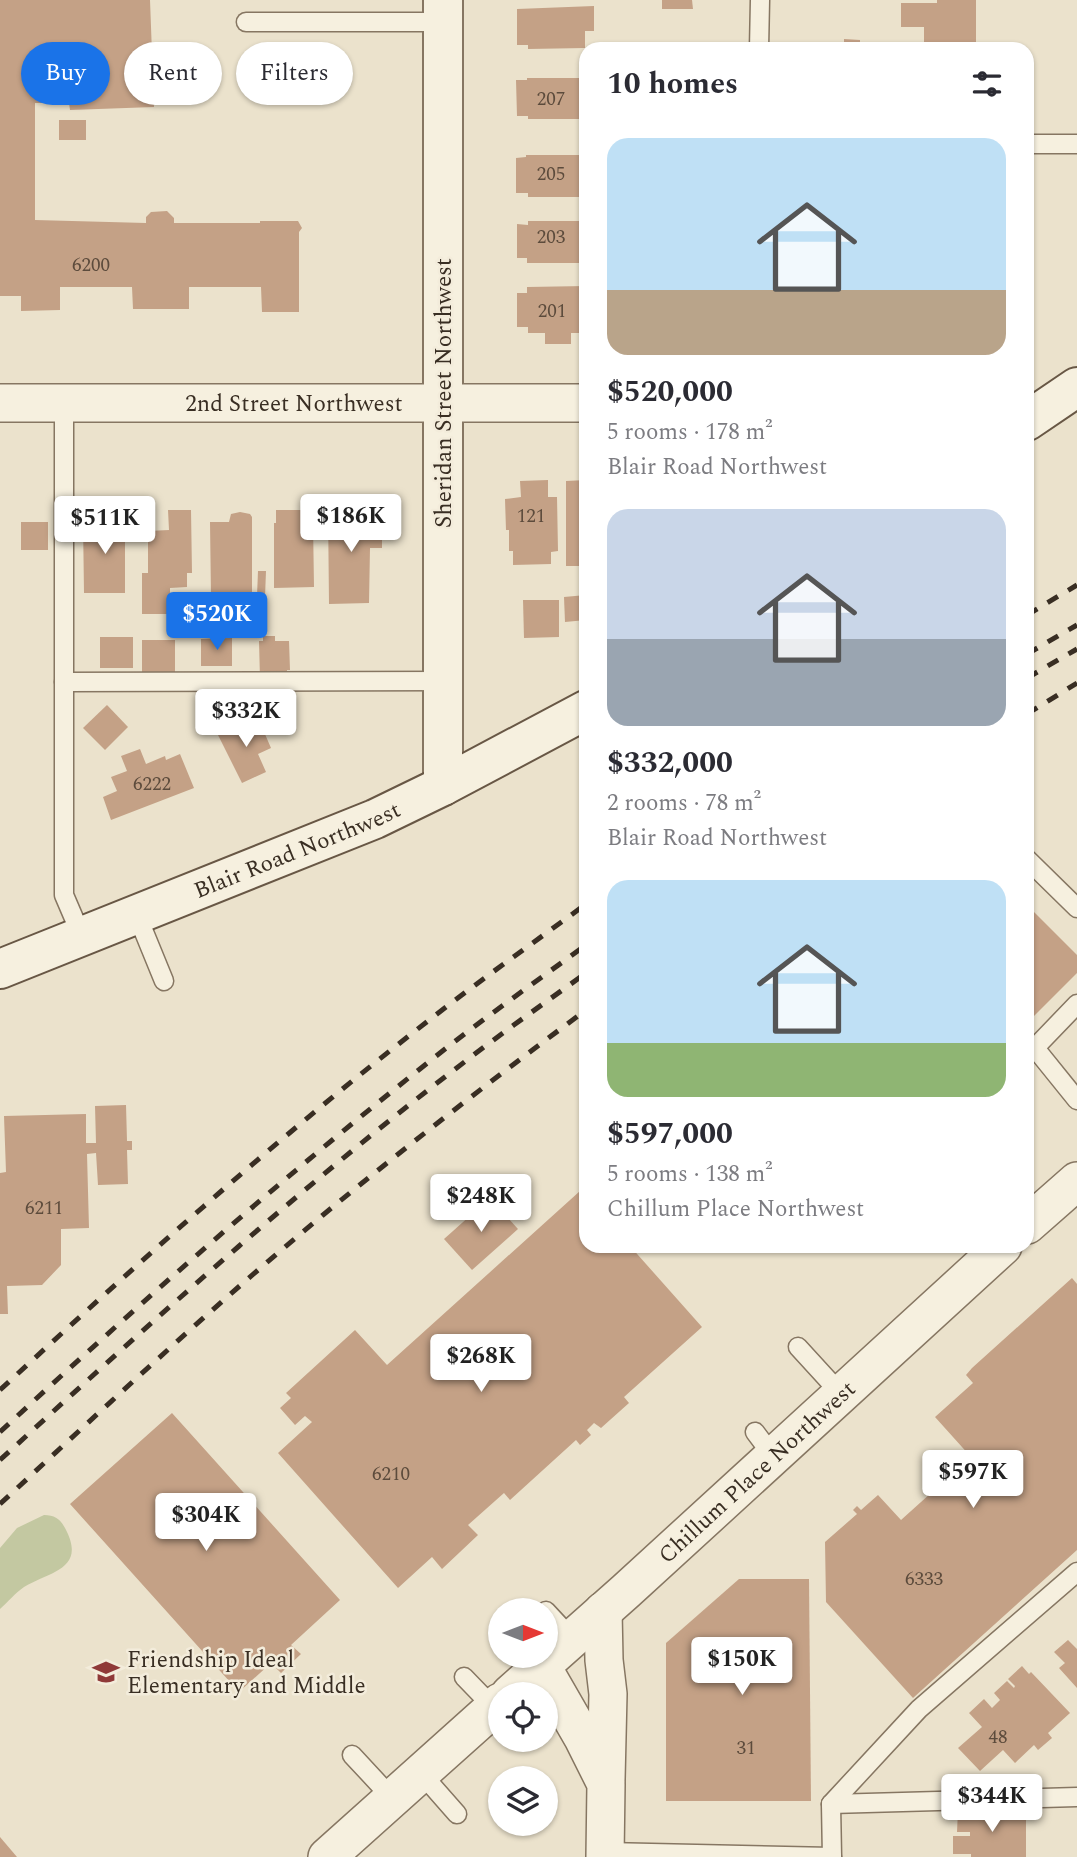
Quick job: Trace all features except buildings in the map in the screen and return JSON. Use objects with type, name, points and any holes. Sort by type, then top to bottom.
[{"type":"street","name":"Sheridan Street Northwest","points":[[443,11],[443,786]]},
{"type":"street","name":"2nd Street Northwest","points":[[0,403],[579,403]]},
{"type":"street","name":"Blair Road Northwest","points":[[0,968],[362,824],[443,786],[579,714]]},
{"type":"street","points":[[1034,1219],[1077,1181]]},
{"type":"street","name":"Chillum Place Northwest","points":[[558,1651],[603,1611],[764,1444],[841,1394],[995,1253]]},
{"type":"street","points":[[603,1611],[608,1695],[606,1854]]},
{"type":"street","name":"Chillum Place Northwest","points":[[523,1682],[538,1668]]},
{"type":"street","points":[[543,1668],[606,1784]]},
{"type":"street","name":"Chillum Place Northwest","points":[[327,1857],[488,1714]]},
{"type":"lane","points":[[759,42],[760,0]]},
{"type":"lane","points":[[246,22],[443,11]]},
{"type":"lane","points":[[1034,144],[1077,144]]},
{"type":"lane","points":[[64,403],[64,895],[82,937]]},
{"type":"lane","points":[[64,682],[443,681]]},
{"type":"lane","points":[[1034,866],[1077,908]]},
{"type":"lane","points":[[137,915],[164,981]]},
{"type":"lane","points":[[1034,1049],[1077,1003]]},
{"type":"lane","points":[[1034,1055],[1077,1100]]},
{"type":"lane","points":[[798,1348],[841,1394]]},
{"type":"lane","points":[[606,1854],[832,1857],[831,1804],[919,1709],[1077,1572]]},
{"type":"lane","points":[[558,1624],[572,1639]]},
{"type":"lane","points":[[464,1677],[488,1693]]},
{"type":"lane","points":[[352,1755],[392,1798]]},
{"type":"lane","points":[[421,1773],[457,1814]]},
{"type":"lane","points":[[831,1804],[1077,1797]]},
{"type":"green space","points":[[44,1515],[57,1518],[65,1528],[71,1542],[69,1560],[55,1572],[24,1587],[0,1609],[0,1548],[17,1528]]},
{"type":"railway","points":[[1034,611],[1077,585]]},
{"type":"railway","points":[[1034,650],[1077,625]]},
{"type":"railway","points":[[1034,674],[1077,649]]},
{"type":"railway","points":[[1034,710],[1077,683]]},
{"type":"railway","points":[[0,1390],[160,1245],[324,1104],[455,1000],[579,909]]},
{"type":"railway","points":[[0,1432],[110,1331],[337,1136],[454,1042],[579,950]]},
{"type":"railway","points":[[0,1460],[171,1305],[346,1155],[467,1060],[579,978]]},
{"type":"railway","points":[[0,1504],[160,1357],[282,1250],[421,1136],[579,1015]]},
{"type":"place","name":"Friendship Ideal Elementary and Middle","points":[[106,1672]]}]
